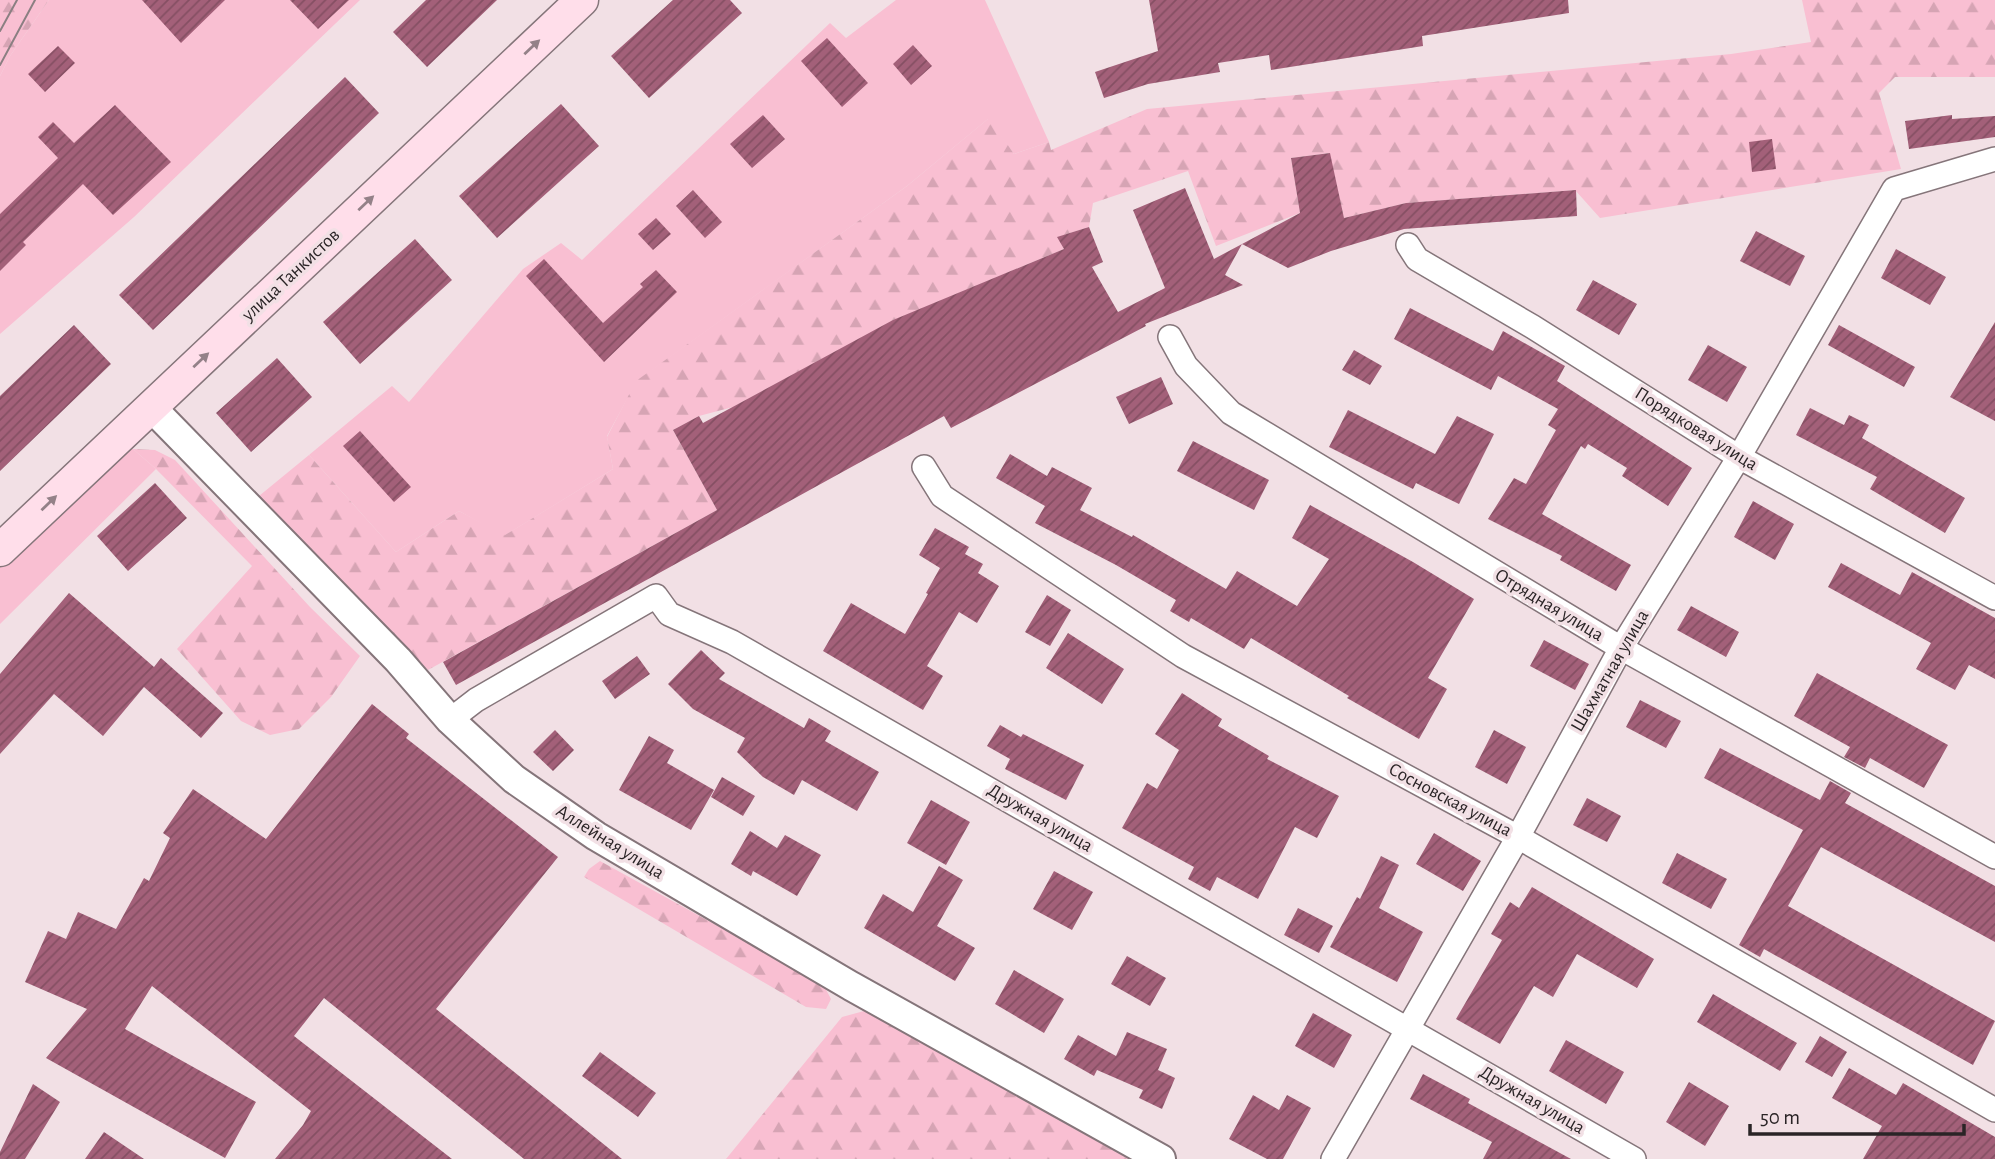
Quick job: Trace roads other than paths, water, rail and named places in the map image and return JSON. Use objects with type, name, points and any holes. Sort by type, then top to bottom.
[{"type":"main road","name":"улица Танкистов","points":[[0,550],[582,0]]},
{"type":"street","name":"Шахматная улица","points":[[1333,1159],[1518,837],[1621,648],[1739,457],[1895,189],[1995,159]]},
{"type":"street","name":"Порядковая улица","points":[[1408,245],[1417,259],[1533,327],[1739,457],[1995,598]]},
{"type":"street","name":"Отрядная улица","points":[[1170,337],[1185,366],[1231,413],[1621,648],[1995,857]]},
{"type":"street","name":"Аллейная улица","points":[[151,407],[398,660],[450,720],[514,779],[596,836],[851,986],[1161,1159]]},
{"type":"street","name":"Сосновская улица","points":[[925,467],[942,496],[1184,656],[1518,837],[1995,1110]]},
{"type":"street","name":"Дружная улица","points":[[450,720],[476,700],[656,596],[669,614],[732,642],[1634,1159]]},
{"type":"tram line","points":[[0,31],[17,0]]},
{"type":"tram line","points":[[0,65],[35,0]]}]
